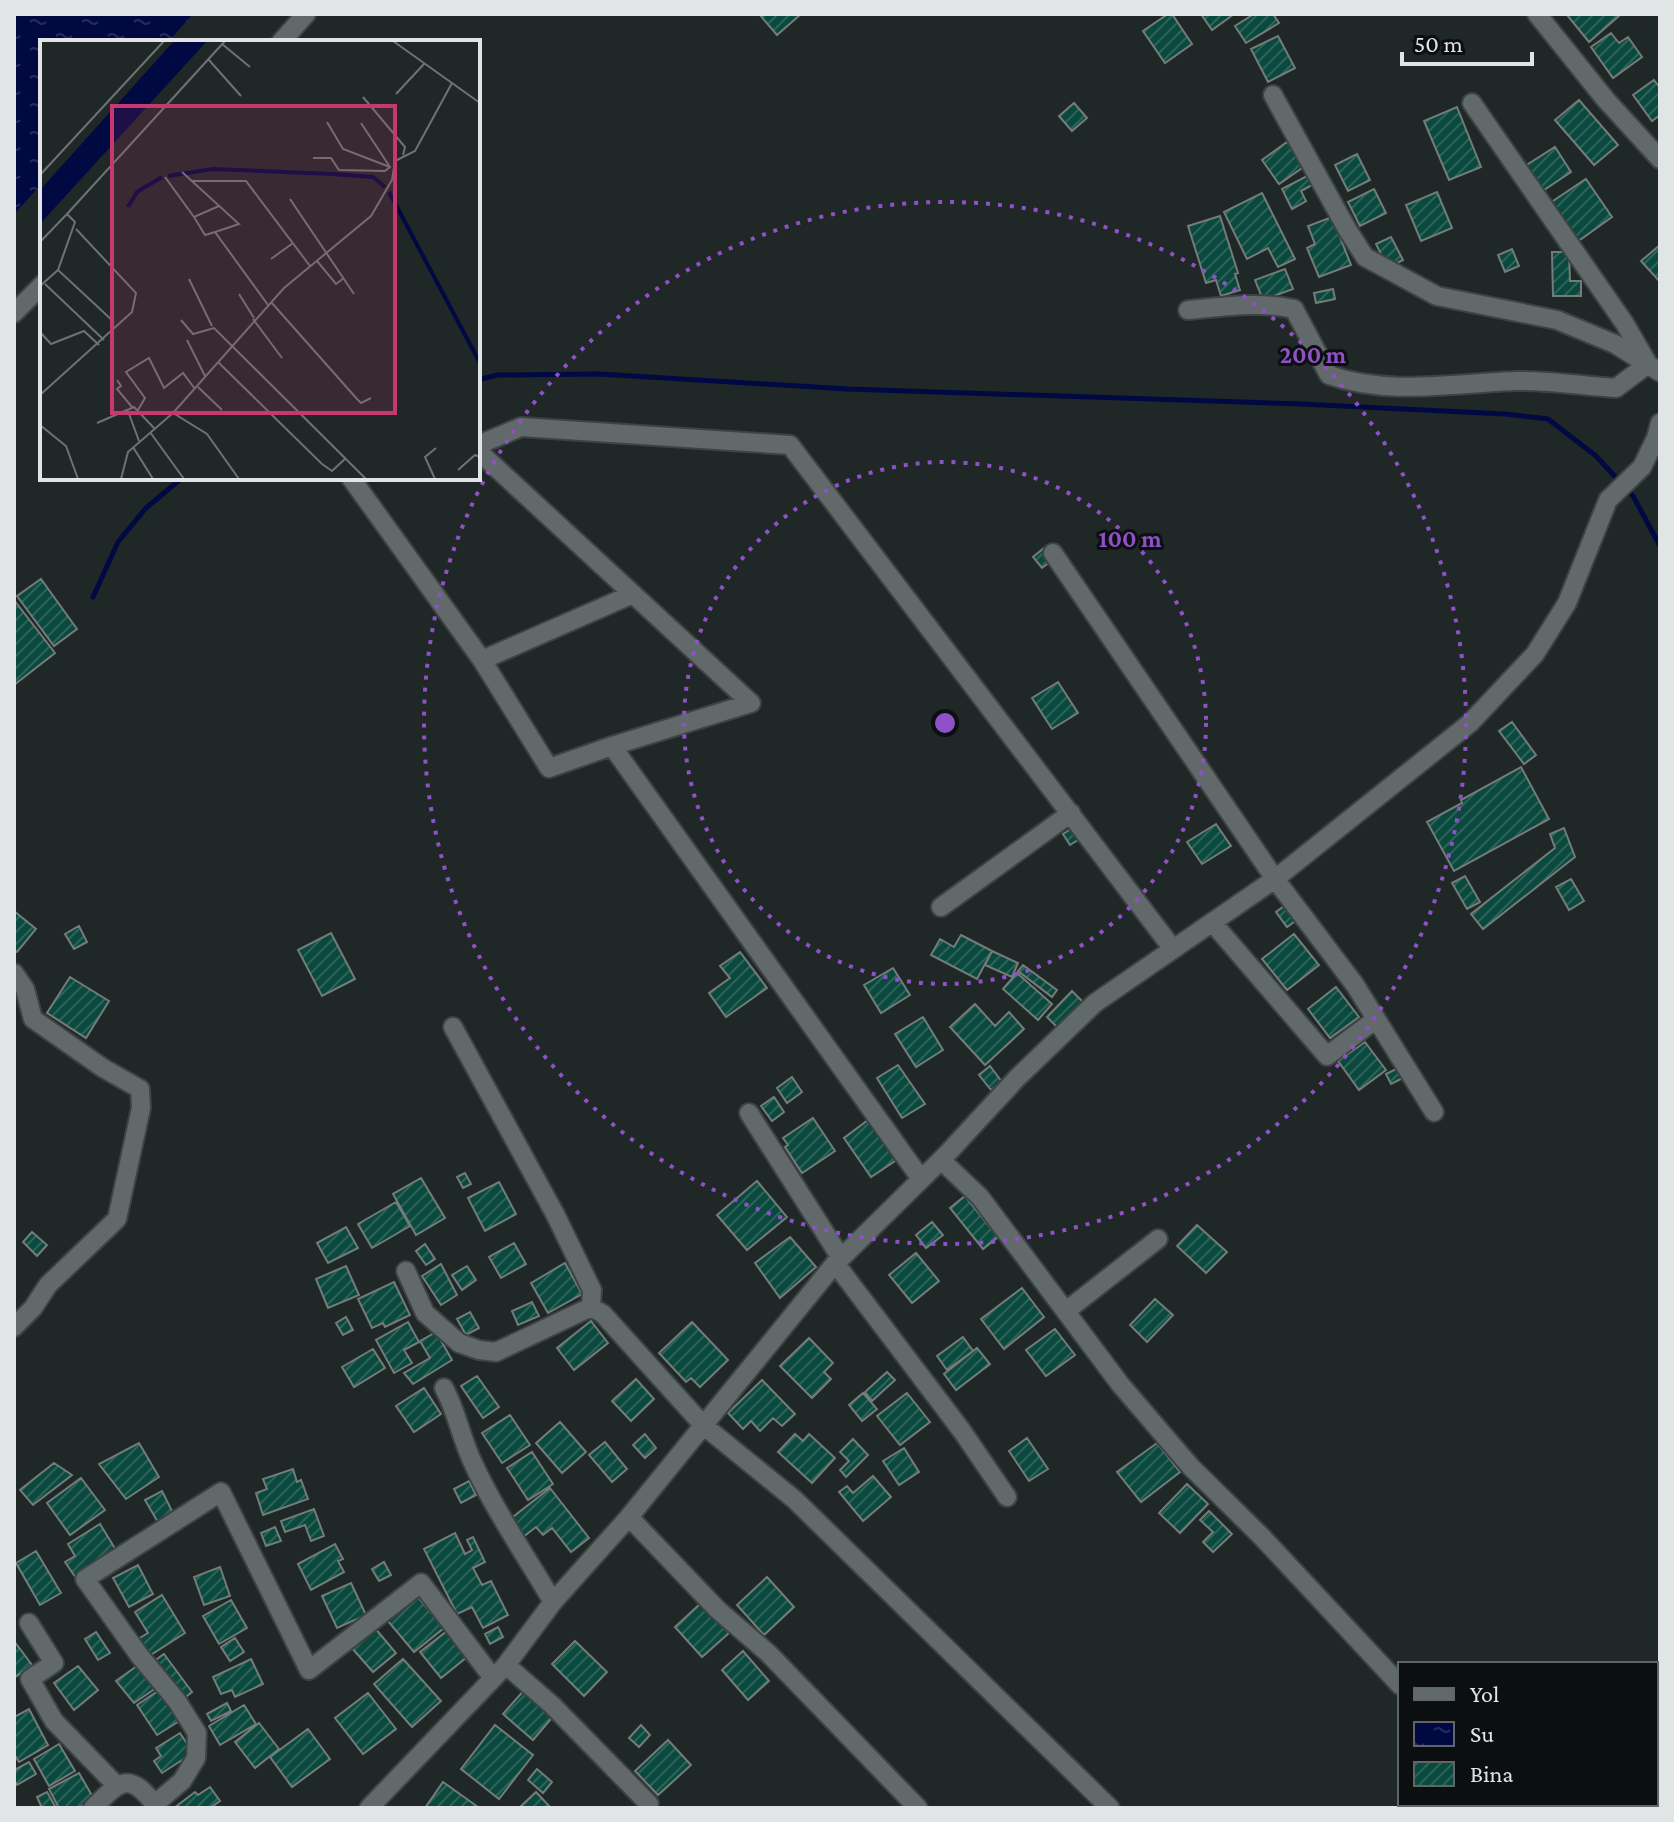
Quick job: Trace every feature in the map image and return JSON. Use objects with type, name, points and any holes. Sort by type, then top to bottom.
[{"type":"street","points":[[283,40],[306,14]]},
{"type":"street","points":[[1537,14],[1606,100],[1660,159]]},
{"type":"street","points":[[1273,95],[1365,257],[1437,296],[1557,320],[1615,344],[1654,368]]},
{"type":"street","points":[[1472,103],[1654,368]]},
{"type":"street","points":[[14,313],[40,287]]},
{"type":"street","points":[[1188,310],[1242,305],[1294,309],[1329,375],[1347,381],[1403,386],[1461,386],[1517,381],[1616,388],[1654,368]]},
{"type":"street","points":[[369,1808],[500,1671],[553,1602],[629,1517],[838,1260],[941,1160],[1017,1078],[1095,1003],[1275,879],[1470,723],[1535,654],[1567,603],[1608,500],[1642,467],[1660,423]]},
{"type":"street","points":[[480,444],[521,427],[790,445],[1173,949]]},
{"type":"street","points":[[352,480],[482,660],[549,768],[751,703],[480,453]]},
{"type":"street","points":[[1053,553],[1275,879],[1355,985],[1434,1112]]},
{"type":"street","points":[[482,660],[633,594]]},
{"type":"street","points":[[612,746],[921,1179]]},
{"type":"street","points":[[941,907],[1071,813]]},
{"type":"street","points":[[1212,922],[1327,1056],[1376,1019]]},
{"type":"street","points":[[14,973],[25,989],[33,1019],[103,1068],[140,1089],[141,1108],[117,1219],[48,1285],[33,1308],[14,1327]]},
{"type":"street","points":[[453,1027],[592,1290],[591,1307]]},
{"type":"street","points":[[749,1113],[838,1260],[1007,1497]]},
{"type":"street","points":[[941,1160],[980,1197],[1120,1384],[1191,1467],[1262,1537],[1398,1683]]},
{"type":"street","points":[[1066,1311],[1158,1239]]},
{"type":"street","points":[[406,1271],[425,1313],[459,1343],[479,1350],[496,1352],[591,1307]]},
{"type":"street","points":[[591,1307],[603,1314],[703,1425],[794,1499],[1110,1808]]},
{"type":"street","points":[[444,1388],[454,1406],[471,1460],[553,1602]]},
{"type":"street","points":[[93,1808],[116,1785],[130,1783],[143,1791],[156,1806],[182,1781],[196,1758],[197,1733],[177,1701],[139,1655],[85,1579],[221,1492],[309,1670],[421,1583],[500,1671],[552,1705],[649,1804]]},
{"type":"street","points":[[629,1517],[718,1610],[768,1653],[918,1808]]},
{"type":"street","points":[[29,1623],[54,1663],[30,1679],[54,1721],[116,1785]]},
{"type":"water","points":[[14,14],[193,14],[170,40],[40,40],[40,186],[14,214]]},
{"type":"building","points":[[759,14],[801,14],[777,35]]},
{"type":"building","points":[[1172,14],[1192,44],[1165,63],[1143,31]]},
{"type":"building","points":[[1201,14],[1234,14],[1212,30]]},
{"type":"building","points":[[1254,14],[1273,14],[1279,23],[1246,43],[1235,26]]},
{"type":"building","points":[[1567,15],[1619,16],[1589,42]]},
{"type":"building","points":[[1611,33],[1619,43],[1628,37],[1642,57],[1613,78],[1591,47]]},
{"type":"building","points":[[1278,36],[1295,68],[1268,82],[1251,49]]},
{"type":"building","points":[[1654,80],[1660,88],[1660,115],[1652,121],[1633,95]]},
{"type":"building","points":[[1579,100],[1618,145],[1594,165],[1555,120]]},
{"type":"building","points":[[1074,103],[1087,118],[1072,131],[1059,116]]},
{"type":"building","points":[[1457,107],[1481,167],[1449,180],[1424,121]]},
{"type":"building","points":[[1287,142],[1305,166],[1279,184],[1262,160]]},
{"type":"building","points":[[1555,147],[1571,172],[1541,192],[1525,166]]},
{"type":"building","points":[[1357,154],[1370,180],[1348,191],[1335,165]]},
{"type":"building","points":[[1307,176],[1312,185],[1301,191],[1306,201],[1292,209],[1282,189]]},
{"type":"building","points":[[1586,179],[1612,217],[1577,242],[1550,203]]},
{"type":"building","points":[[1374,189],[1386,213],[1360,226],[1348,202]]},
{"type":"building","points":[[1437,192],[1452,228],[1421,241],[1406,205]]},
{"type":"building","points":[[1262,193],[1295,259],[1278,267],[1268,248],[1247,259],[1224,212]]},
{"type":"building","points":[[1220,216],[1238,273],[1235,274],[1240,290],[1221,296],[1216,280],[1206,283],[1188,226]]},
{"type":"building","points":[[1332,217],[1351,265],[1319,277],[1307,248],[1315,244],[1308,226]]},
{"type":"building","points":[[1391,237],[1403,260],[1388,268],[1376,244]]},
{"type":"building","points":[[1660,245],[1660,282],[1641,261]]},
{"type":"building","points":[[1512,249],[1519,266],[1505,272],[1498,255]]},
{"type":"building","points":[[1552,252],[1569,252],[1570,281],[1581,281],[1581,296],[1553,296]]},
{"type":"building","points":[[1285,269],[1293,289],[1263,300],[1255,280]]},
{"type":"building","points":[[1333,289],[1335,299],[1316,303],[1314,293]]},
{"type":"building","points":[[1044,548],[1053,560],[1042,568],[1033,557]]},
{"type":"building","points":[[41,579],[77,629],[54,646],[17,596]]},
{"type":"building","points":[[14,600],[55,653],[14,685]]},
{"type":"building","points":[[1058,682],[1078,713],[1052,729],[1032,698]]},
{"type":"building","points":[[1512,722],[1536,755],[1524,764],[1499,731]]},
{"type":"building","points":[[1521,767],[1549,819],[1454,871],[1427,822]]},
{"type":"building","points":[[1216,824],[1231,846],[1202,864],[1187,842]]},
{"type":"building","points":[[1564,828],[1575,857],[1483,929],[1471,914],[1555,848],[1550,834]]},
{"type":"building","points":[[1071,829],[1078,840],[1070,845],[1063,834]]},
{"type":"building","points":[[1465,876],[1480,902],[1467,909],[1452,883]]},
{"type":"building","points":[[1571,879],[1584,901],[1569,910],[1556,887]]},
{"type":"building","points":[[1287,904],[1298,919],[1287,927],[1276,912]]},
{"type":"building","points":[[14,911],[36,929],[17,952],[14,950]]},
{"type":"building","points":[[79,926],[87,942],[74,949],[65,934]]},
{"type":"building","points":[[331,933],[355,979],[322,996],[298,950]]},
{"type":"building","points":[[1294,934],[1319,965],[1287,990],[1262,959]]},
{"type":"building","points":[[961,935],[992,951],[977,979],[931,955],[940,939],[954,947]]},
{"type":"building","points":[[992,951],[1018,963],[1012,977],[985,965]]},
{"type":"building","points":[[740,952],[767,988],[726,1017],[709,993],[730,978],[720,966]]},
{"type":"building","points":[[1023,965],[1057,990],[1052,997],[1018,971]]},
{"type":"building","points":[[893,968],[910,995],[881,1013],[864,985]]},
{"type":"building","points":[[1017,973],[1052,1004],[1038,1020],[1003,989]]},
{"type":"building","points":[[70,977],[109,1001],[86,1038],[47,1013]]},
{"type":"building","points":[[1336,987],[1359,1017],[1330,1038],[1308,1009]]},
{"type":"building","points":[[1072,991],[1084,1003],[1059,1029],[1047,1017]]},
{"type":"building","points":[[975,1004],[995,1026],[1009,1012],[1024,1029],[985,1065],[950,1027]]},
{"type":"building","points":[[923,1017],[943,1050],[916,1067],[895,1034]]},
{"type":"building","points":[[1365,1042],[1386,1070],[1359,1090],[1338,1061]]},
{"type":"building","points":[[898,1065],[925,1104],[902,1118],[877,1078]]},
{"type":"building","points":[[990,1066],[1002,1082],[991,1090],[979,1075]]},
{"type":"building","points":[[1400,1067],[1405,1077],[1391,1084],[1386,1074]]},
{"type":"building","points":[[792,1077],[802,1092],[787,1103],[777,1088]]},
{"type":"building","points":[[774,1097],[784,1112],[772,1121],[761,1106]]},
{"type":"building","points":[[813,1118],[835,1151],[802,1173],[785,1147],[788,1145],[783,1138]]},
{"type":"building","points":[[868,1120],[898,1159],[871,1177],[844,1138]]},
{"type":"building","points":[[465,1173],[471,1184],[463,1188],[457,1177]]},
{"type":"building","points":[[421,1178],[445,1218],[416,1235],[393,1194]]},
{"type":"building","points":[[757,1181],[787,1217],[747,1250],[717,1215]]},
{"type":"building","points":[[499,1182],[516,1214],[485,1231],[468,1198]]},
{"type":"building","points":[[965,1196],[998,1237],[983,1249],[950,1208]]},
{"type":"building","points":[[396,1202],[410,1226],[372,1248],[358,1224]]},
{"type":"building","points":[[932,1222],[943,1235],[926,1248],[916,1235]]},
{"type":"building","points":[[1197,1225],[1227,1252],[1206,1273],[1177,1246]]},
{"type":"building","points":[[346,1227],[358,1248],[328,1263],[317,1243]]},
{"type":"building","points":[[32,1232],[47,1245],[37,1256],[23,1242]]},
{"type":"building","points":[[790,1237],[816,1267],[780,1298],[755,1263]]},
{"type":"building","points":[[514,1243],[526,1264],[501,1278],[489,1257]]},
{"type":"building","points":[[425,1244],[435,1259],[426,1265],[416,1251]]},
{"type":"building","points":[[916,1253],[939,1281],[912,1303],[889,1275]]},
{"type":"building","points":[[565,1263],[582,1294],[548,1313],[531,1283]]},
{"type":"building","points":[[441,1264],[457,1295],[441,1305],[422,1276]]},
{"type":"building","points":[[346,1266],[359,1295],[328,1308],[316,1279]]},
{"type":"building","points":[[467,1266],[476,1280],[462,1290],[452,1275]]},
{"type":"building","points":[[394,1282],[410,1315],[385,1327],[383,1323],[372,1328],[358,1299]]},
{"type":"building","points":[[1022,1288],[1044,1317],[1004,1349],[981,1319]]},
{"type":"building","points":[[1155,1299],[1173,1315],[1147,1342],[1130,1325]]},
{"type":"building","points":[[532,1302],[539,1316],[518,1325],[512,1311]]},
{"type":"building","points":[[470,1312],[479,1328],[466,1335],[457,1319]]},
{"type":"building","points":[[346,1317],[353,1330],[343,1335],[336,1323]]},
{"type":"building","points":[[591,1321],[608,1343],[574,1370],[557,1348]]},
{"type":"building","points":[[408,1322],[419,1342],[404,1350],[412,1363],[394,1373],[376,1340]]},
{"type":"building","points":[[692,1322],[728,1360],[700,1387],[691,1378],[686,1382],[659,1353]]},
{"type":"building","points":[[1055,1329],[1075,1355],[1046,1376],[1026,1350]]},
{"type":"building","points":[[436,1332],[452,1360],[413,1384],[404,1373],[430,1358],[420,1341]]},
{"type":"building","points":[[963,1337],[973,1351],[947,1370],[937,1356]]},
{"type":"building","points":[[809,1338],[833,1363],[824,1372],[831,1379],[812,1398],[780,1366]]},
{"type":"building","points":[[977,1348],[990,1364],[956,1390],[944,1374]]},
{"type":"building","points":[[373,1349],[385,1368],[354,1387],[342,1367]]},
{"type":"building","points":[[887,1372],[895,1380],[872,1401],[865,1392]]},
{"type":"building","points":[[477,1376],[499,1407],[483,1418],[461,1386]]},
{"type":"building","points":[[636,1379],[654,1399],[631,1421],[612,1401]]},
{"type":"building","points":[[762,1380],[795,1414],[782,1426],[773,1418],[760,1431],[751,1421],[743,1429],[728,1413]]},
{"type":"building","points":[[424,1388],[441,1414],[414,1432],[396,1406]]},
{"type":"building","points":[[863,1393],[877,1409],[862,1421],[849,1405]]},
{"type":"building","points":[[907,1393],[930,1422],[900,1445],[877,1416]]},
{"type":"building","points":[[510,1415],[530,1445],[502,1463],[482,1433]]},
{"type":"building","points":[[560,1422],[586,1452],[562,1473],[536,1443]]},
{"type":"building","points":[[645,1434],[656,1448],[645,1458],[633,1445]]},
{"type":"building","points":[[795,1434],[803,1441],[809,1434],[835,1458],[812,1483],[778,1452]]},
{"type":"building","points":[[1027,1438],[1048,1469],[1029,1481],[1009,1451]]},
{"type":"building","points":[[853,1439],[868,1455],[846,1477],[840,1470],[849,1461],[840,1452]]},
{"type":"building","points":[[605,1442],[627,1469],[612,1482],[589,1455]]},
{"type":"building","points":[[139,1443],[159,1477],[126,1499],[99,1464]]},
{"type":"building","points":[[1157,1443],[1180,1472],[1141,1502],[1117,1472]]},
{"type":"building","points":[[904,1448],[919,1472],[899,1485],[883,1461]]},
{"type":"building","points":[[532,1452],[553,1484],[528,1500],[507,1468]]},
{"type":"building","points":[[54,1463],[72,1475],[33,1505],[20,1490]]},
{"type":"building","points":[[293,1469],[308,1499],[263,1515],[256,1493],[267,1489],[263,1479]]},
{"type":"building","points":[[873,1476],[891,1497],[863,1521],[839,1492],[847,1486],[853,1493]]},
{"type":"building","points":[[81,1478],[105,1510],[70,1535],[47,1503]]},
{"type":"building","points":[[469,1481],[476,1495],[461,1503],[454,1489]]},
{"type":"building","points":[[1187,1484],[1208,1504],[1180,1533],[1159,1513]]},
{"type":"building","points":[[550,1488],[589,1538],[571,1552],[552,1528],[543,1535],[536,1527],[523,1537],[509,1520]]},
{"type":"building","points":[[162,1491],[174,1515],[159,1524],[145,1500]]},
{"type":"building","points":[[314,1509],[324,1536],[311,1541],[305,1525],[285,1532],[281,1521]]},
{"type":"building","points":[[1209,1511],[1232,1534],[1213,1552],[1203,1542],[1213,1532],[1200,1520]]},
{"type":"building","points":[[100,1524],[119,1555],[78,1581],[65,1562],[75,1556],[68,1544]]},
{"type":"building","points":[[275,1527],[281,1541],[266,1546],[261,1533]]},
{"type":"building","points":[[455,1533],[465,1554],[472,1550],[467,1540],[473,1537],[485,1562],[473,1568],[482,1585],[491,1581],[508,1615],[483,1628],[472,1607],[457,1614],[424,1549]]},
{"type":"building","points":[[335,1544],[343,1559],[338,1561],[344,1572],[311,1590],[298,1564]]},
{"type":"building","points":[[36,1551],[61,1593],[40,1605],[16,1563]]},
{"type":"building","points":[[384,1562],[391,1575],[379,1581],[372,1569]]},
{"type":"building","points":[[138,1565],[153,1594],[129,1607],[113,1578]]},
{"type":"building","points":[[220,1567],[230,1596],[204,1605],[194,1577]]},
{"type":"building","points":[[767,1577],[794,1607],[764,1635],[737,1605]]},
{"type":"building","points":[[351,1583],[366,1615],[337,1628],[322,1596]]},
{"type":"building","points":[[162,1595],[185,1633],[149,1656],[138,1639],[148,1633],[135,1612]]},
{"type":"building","points":[[417,1596],[444,1628],[414,1652],[387,1620]]},
{"type":"building","points":[[231,1600],[247,1628],[219,1644],[203,1616]]},
{"type":"building","points":[[701,1603],[729,1633],[702,1657],[675,1627]]},
{"type":"building","points":[[374,1627],[396,1653],[373,1672],[351,1647]]},
{"type":"building","points":[[498,1627],[503,1637],[490,1644],[485,1634]]},
{"type":"building","points":[[447,1631],[467,1657],[441,1678],[420,1652]]},
{"type":"building","points":[[96,1632],[110,1653],[98,1660],[85,1639]]},
{"type":"building","points":[[235,1638],[244,1652],[230,1661],[221,1647]]},
{"type":"building","points":[[14,1641],[32,1665],[14,1678]]},
{"type":"building","points":[[575,1641],[607,1672],[584,1696],[552,1664]]},
{"type":"building","points":[[743,1651],[769,1681],[748,1700],[722,1670]]},
{"type":"building","points":[[164,1654],[192,1692],[182,1700],[153,1662]]},
{"type":"building","points":[[251,1659],[263,1684],[235,1697],[232,1690],[221,1694],[213,1677]]},
{"type":"building","points":[[403,1659],[441,1701],[412,1727],[374,1684]]},
{"type":"building","points":[[141,1663],[159,1686],[134,1703],[116,1681]]},
{"type":"building","points":[[78,1666],[98,1690],[74,1710],[54,1683]]},
{"type":"building","points":[[526,1688],[556,1713],[533,1740],[503,1714]]},
{"type":"building","points":[[161,1689],[181,1720],[157,1735],[137,1705]]},
{"type":"building","points":[[368,1693],[396,1729],[363,1754],[335,1718]]},
{"type":"building","points":[[227,1703],[231,1711],[211,1721],[207,1714]]},
{"type":"building","points":[[244,1705],[256,1724],[220,1745],[209,1726]]},
{"type":"building","points":[[29,1709],[48,1745],[19,1762],[14,1754],[14,1717]]},
{"type":"building","points":[[259,1723],[279,1749],[255,1768],[235,1742]]},
{"type":"building","points":[[495,1725],[533,1755],[499,1799],[461,1769]]},
{"type":"building","points":[[641,1725],[650,1735],[639,1747],[629,1738]]},
{"type":"building","points":[[308,1729],[330,1759],[292,1787],[270,1757]]},
{"type":"building","points":[[180,1733],[193,1753],[162,1773],[154,1761],[161,1756],[156,1748]]},
{"type":"building","points":[[668,1740],[691,1765],[658,1795],[635,1771]]},
{"type":"building","points":[[59,1744],[75,1771],[49,1786],[34,1759]]},
{"type":"building","points":[[29,1762],[36,1774],[17,1785],[14,1770]]},
{"type":"building","points":[[537,1769],[552,1782],[543,1793],[528,1780]]},
{"type":"building","points":[[79,1773],[94,1799],[78,1808],[59,1808],[49,1789]]},
{"type":"building","points":[[443,1782],[478,1807],[478,1808],[425,1808]]},
{"type":"building","points":[[210,1787],[220,1801],[210,1808],[174,1808],[195,1792],[198,1795]]},
{"type":"building","points":[[47,1792],[56,1808],[42,1808],[37,1797]]},
{"type":"building","points":[[536,1792],[551,1808],[520,1807]]},
{"type":"waterway","points":[[480,379],[497,375],[599,374],[848,389],[1301,404],[1548,419],[1596,456],[1633,496],[1660,546]]},
{"type":"waterway","points":[[93,597],[118,542],[146,508],[180,480]]}]
